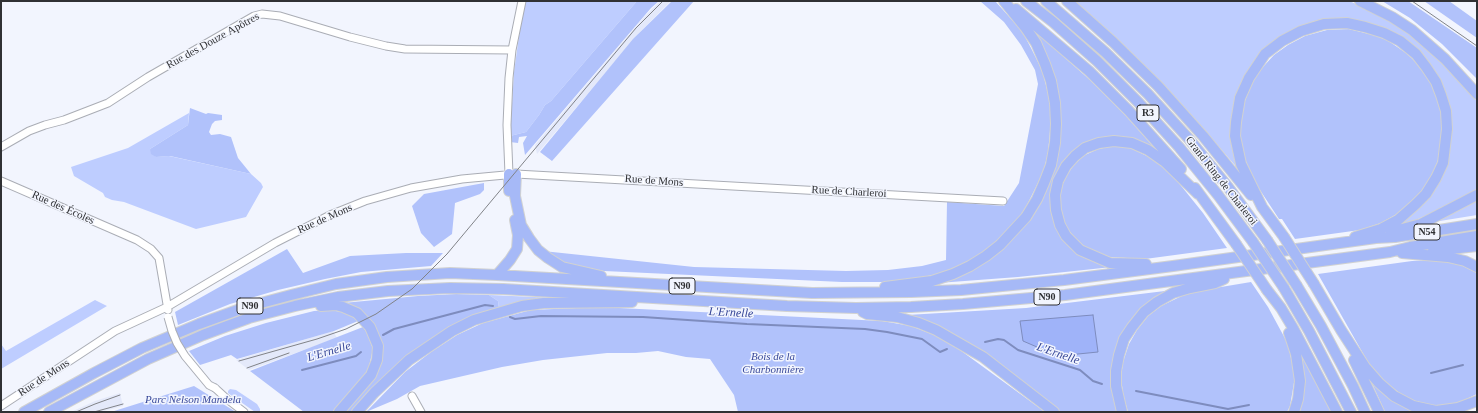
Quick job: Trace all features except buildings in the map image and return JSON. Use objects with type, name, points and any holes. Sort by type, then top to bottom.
[{"type":"highway","points":[[1004,1],[1030,20],[1089,71],[1129,111],[1185,173],[1198,194],[1236,244],[1270,295],[1281,308],[1337,412]]},
{"type":"highway","points":[[866,293],[890,286],[932,281],[970,266],[1000,245],[1026,218],[1039,194],[1051,165],[1055,143],[1055,103],[1051,82],[1036,43],[1004,1]]},
{"type":"highway","name":"Grand Ring de Charleroi","points":[[1026,1],[1053,22],[1091,56],[1139,103],[1180,147],[1218,195],[1284,288],[1310,331],[1351,412]]},
{"type":"highway","name":"Grand Ring de Charleroi","points":[[1046,1],[1105,52],[1148,94],[1204,157],[1228,187],[1267,240],[1297,286],[1325,332],[1365,412]]},
{"type":"highway","points":[[1066,1],[1113,42],[1158,86],[1203,136],[1262,207],[1284,237],[1341,330],[1372,376],[1385,389],[1403,402],[1422,409],[1436,411],[1458,408],[1477,401]]},
{"type":"highway","points":[[1360,1],[1392,17],[1412,30],[1428,43],[1477,94]]},
{"type":"highway","points":[[1262,207],[1241,164],[1235,136],[1240,98],[1249,78],[1265,54],[1282,41],[1301,30],[1324,24],[1346,24],[1365,27],[1384,33],[1400,41],[1416,54],[1436,82],[1446,111],[1448,129],[1443,163],[1426,194],[1398,220],[1381,229],[1358,235],[1344,243]]},
{"type":"highway","points":[[1466,81],[1477,87]]},
{"type":"highway","points":[[1173,266],[1110,263],[1093,257],[1080,250],[1066,236],[1060,225],[1056,210],[1055,195],[1058,181],[1066,166],[1085,148],[1099,143],[1114,141],[1132,143],[1148,150],[1165,162],[1198,194]]},
{"type":"highway","points":[[496,274],[510,260],[517,249],[518,235],[512,211],[512,174]]},
{"type":"highway","points":[[512,174],[521,225],[528,238],[538,250],[562,267],[600,275],[614,282]]},
{"type":"highway","points":[[1376,238],[1422,224],[1477,195]]},
{"type":"highway","name":"N54","points":[[1376,238],[1395,238],[1477,224]]},
{"type":"highway","name":"N54","points":[[1390,252],[1410,247],[1477,236]]},
{"type":"highway","name":"N90","points":[[24,412],[142,348],[199,324],[246,307],[336,284],[387,277],[450,273],[496,274],[812,293],[961,290],[1064,280],[1376,238]]},
{"type":"highway","name":"N90","points":[[49,412],[148,359],[203,335],[249,318],[338,297],[388,291],[450,288],[607,294],[666,300],[787,306],[856,308],[911,307],[1066,295],[1390,252],[1411,253],[1477,246]]},
{"type":"highway","points":[[1411,253],[1448,257],[1465,261],[1477,267]]},
{"type":"highway","points":[[1122,412],[1116,386],[1116,371],[1124,339],[1132,326],[1144,312],[1157,302],[1173,293],[1215,282],[1237,273]]},
{"type":"highway","points":[[1270,295],[1294,344],[1300,381],[1298,399],[1294,412]]},
{"type":"highway","points":[[357,412],[374,393],[409,360],[452,331],[474,320],[522,306],[544,303],[648,303],[666,300]]},
{"type":"highway","points":[[295,306],[312,308],[336,306],[350,309],[362,317],[374,334],[378,354],[374,369],[367,381],[339,412]]},
{"type":"highway","points":[[856,308],[867,314],[897,317],[919,322],[936,330],[983,357],[1054,412]]},
{"type":"highway","points":[[1341,330],[1346,346],[1366,382],[1379,412]]},
{"type":"street","points":[[512,174],[507,125],[509,78],[512,50],[522,1]]},
{"type":"street","name":"Rue des Douze Apôtres","points":[[1,147],[29,131],[45,124],[64,120],[108,103],[148,77],[254,16],[262,14],[280,16],[350,37],[405,49],[512,50]]},
{"type":"street","name":"Rue de Mons","points":[[1,406],[115,331],[167,307],[275,243],[330,215],[365,201],[411,188],[462,179],[512,174],[694,184]]},
{"type":"street","name":"Rue des Écoles","points":[[1,181],[124,236],[137,240],[151,249],[159,258],[168,317],[177,343],[185,356],[210,385],[244,412]]},
{"type":"street","name":"Rue de Charleroi","points":[[694,184],[1003,201]]},
{"type":"street","points":[[412,396],[420,412]]},
{"type":"shaded area","points":[[525,1],[637,1],[551,101],[545,105],[526,132],[510,136],[514,72]]},
{"type":"shaded area","points":[[660,1],[671,1],[640,32],[537,154],[535,145],[644,17]]},
{"type":"shaded area","points":[[1075,1],[1349,1],[1368,9],[1391,21],[1430,50],[1477,101],[1477,189],[1416,220],[1402,224],[1401,222],[1426,199],[1450,126],[1423,56],[1348,21],[1273,45],[1235,103],[1239,170],[1159,80]]},
{"type":"shaded area","points":[[189,113],[188,125],[150,149],[156,157],[169,156],[251,174],[261,183],[263,187],[246,217],[196,229],[124,202],[105,197],[103,193],[74,176],[71,167],[128,148]]},
{"type":"shaded area","points":[[1477,198],[1477,215],[1440,221],[1439,219]]},
{"type":"shaded area","points":[[489,295],[557,298],[499,308],[498,301]]},
{"type":"shaded area","points":[[95,300],[107,306],[1,369],[1,344],[6,351]]},
{"type":"shaded area","points":[[333,331],[337,338],[249,370],[236,360]]},
{"type":"shaded area","points":[[230,389],[236,390],[257,404],[260,412],[255,412],[228,393]]},
{"type":"shaded area","points":[[120,393],[123,406],[100,412],[71,412],[95,401]]},
{"type":"green space","points":[[637,1],[659,1],[651,8],[525,155],[523,143],[527,136],[519,137],[518,143],[510,142],[510,136],[526,132],[545,105],[551,101]]},
{"type":"green space","points":[[672,1],[694,1],[552,161],[540,152],[633,39]]},
{"type":"green space","points":[[980,1],[995,1],[1022,31],[1042,70],[1051,111],[1050,131],[1048,153],[1043,173],[1024,211],[1010,228],[988,249],[965,263],[943,273],[913,279],[884,282],[842,282],[604,271],[580,268],[556,259],[543,251],[694,267],[846,271],[888,270],[922,266],[946,260],[947,202],[1004,206],[1019,183],[1038,84],[1035,70],[1021,45],[1004,22]]},
{"type":"green space","points":[[1382,1],[1408,1],[1477,48],[1477,79],[1442,44],[1410,18]]},
{"type":"green space","points":[[1424,1],[1449,1],[1477,21],[1477,38]]},
{"type":"green space","points":[[1029,26],[1090,80],[1126,116],[1160,154],[1151,148],[1091,142],[1057,175],[1062,236],[1112,267],[1018,277],[938,283],[966,273],[1042,198],[1058,103]]},
{"type":"green space","points":[[1349,29],[1387,40],[1406,53],[1419,65],[1437,96],[1442,115],[1443,130],[1438,160],[1433,173],[1423,190],[1411,203],[1397,214],[1381,223],[1360,230],[1295,239],[1282,219],[1279,219],[1254,181],[1245,159],[1241,139],[1241,121],[1244,103],[1253,81],[1262,68],[1274,55],[1288,45],[1305,36],[1327,30]]},
{"type":"green space","points":[[190,108],[206,114],[222,115],[222,120],[215,121],[209,132],[211,135],[220,134],[231,137],[238,158],[251,174],[170,156],[156,157],[151,154],[150,149],[188,125]]},
{"type":"green space","points":[[1114,146],[1130,148],[1161,165],[1174,177],[1203,213],[1227,248],[1145,259],[1109,257],[1085,247],[1067,228],[1061,212],[1061,189],[1065,178],[1073,166],[1083,156],[1098,149]]},
{"type":"green space","points":[[484,183],[484,190],[480,194],[455,203],[452,234],[434,247],[421,233],[412,206],[424,194]]},
{"type":"green space","points":[[287,249],[303,273],[350,256],[443,253],[431,266],[361,272],[325,279],[278,290],[230,304],[178,325],[175,312]]},
{"type":"green space","points":[[1412,261],[1448,261],[1459,264],[1477,273],[1477,394],[1460,402],[1446,405],[1431,405],[1415,401],[1402,395],[1385,382],[1369,364],[1318,274]]},
{"type":"green space","points":[[1251,282],[1268,307],[1288,344],[1295,377],[1290,406],[1287,412],[1128,412],[1123,394],[1121,377],[1123,362],[1129,344],[1137,330],[1148,316],[1161,306],[1186,294]]},
{"type":"green space","points":[[1173,290],[1123,337],[1119,412],[1059,412],[994,362],[954,335],[936,325],[907,315],[1026,308]]},
{"type":"green space","points":[[456,294],[489,295],[498,301],[499,308],[457,325],[353,412],[343,412],[361,392],[381,347],[343,303]]},
{"type":"green space","name":"Bois de la Charbonnière","points":[[599,307],[882,321],[911,326],[934,335],[960,350],[1045,412],[738,412],[734,395],[710,359],[686,357],[658,351],[607,353],[543,360],[502,367],[420,386],[397,399],[366,412],[405,372],[431,352],[457,335],[483,323],[531,310]]},
{"type":"green space","points":[[329,310],[343,312],[358,321],[334,331],[237,359],[231,355],[200,365],[189,351],[225,336],[266,323],[314,311]]},
{"type":"green space","points":[[363,327],[373,349],[368,371],[332,412],[304,412],[250,371]]},
{"type":"green space","points":[[1301,353],[1314,378],[1331,412],[1296,412]]},
{"type":"green space","points":[[1369,377],[1421,412],[1385,412]]},
{"type":"green space","name":"Parc Nelson Mandela","points":[[194,386],[236,412],[111,412]]},
{"type":"water","points":[[1093,315],[1098,352],[1058,356],[1023,341],[1020,321]]},
{"type":"waterway","name":"L'Ernelle","points":[[383,335],[394,329],[485,305],[493,306]]},
{"type":"waterway","name":"L'Ernelle","points":[[510,317],[515,319],[541,316],[643,317],[747,324],[865,329],[922,339],[940,352],[947,349]]},
{"type":"waterway","name":"L'Ernelle","points":[[985,342],[998,339],[1004,340],[1018,350],[1080,370],[1093,381],[1102,384]]},
{"type":"waterway","name":"L'Ernelle","points":[[302,370],[356,356],[361,352]]},
{"type":"waterway","name":"L'Ernelle","points":[[1431,373],[1463,365]]},
{"type":"waterway","name":"L'Ernelle","points":[[1136,391],[1228,409],[1249,405]]},
{"type":"tram line","points":[[239,361],[317,339],[346,329],[376,314],[412,289],[447,254],[636,28],[663,1]]},
{"type":"tram line","points":[[1412,1],[1477,46]]},
{"type":"tram line","points":[[247,368],[289,353]]},
{"type":"tram line","points":[[76,412],[120,395]]},
{"type":"tram line","points":[[94,412],[123,404]]}]
